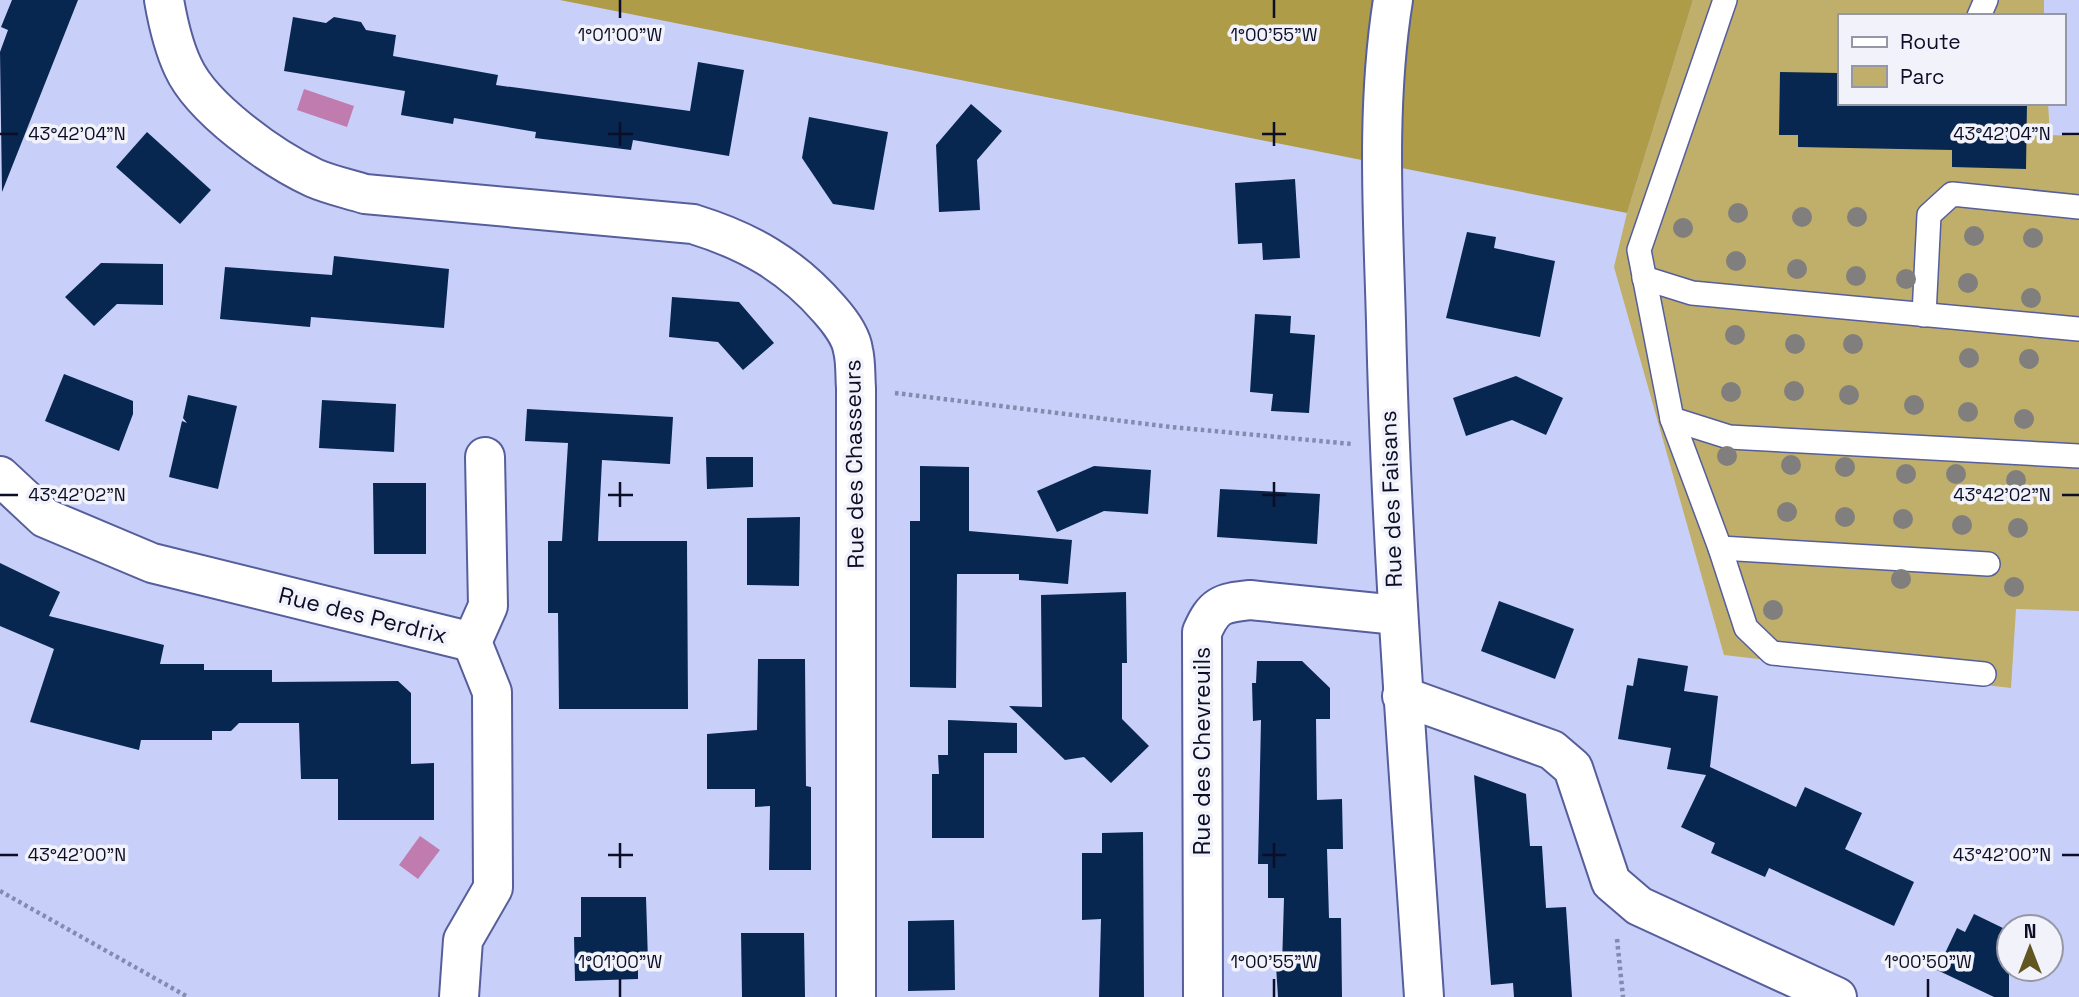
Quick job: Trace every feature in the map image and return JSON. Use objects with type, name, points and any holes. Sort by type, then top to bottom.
[{"type":"street","name":"Rue des Chasseurs","points":[[164,0],[170,32],[184,70],[213,105],[250,139],[314,178],[365,194],[693,225],[733,237],[776,259],[809,286],[836,317],[853,348],[856,388],[856,997]]},
{"type":"street","name":"Rue des Faisans","points":[[1393,0],[1383,59],[1381,158],[1388,448],[1396,615],[1424,997]]},
{"type":"street","points":[[472,642],[488,606],[485,457]]},
{"type":"street","name":"Rue des Perdrix","points":[[0,476],[45,518],[152,563],[472,642],[492,692],[493,888],[463,940],[459,997]]},
{"type":"street","name":"Rue des Chevreuils","points":[[1203,997],[1202,632],[1210,613],[1226,602],[1250,600],[1396,615]]},
{"type":"street","points":[[1402,696],[1552,750],[1573,768],[1611,882],[1639,906],[1838,997]]},
{"type":"lane","points":[[1725,0],[1639,250],[1671,419],[1720,548],[1746,628],[1772,653],[1984,674]]},
{"type":"lane","points":[[1924,315],[1928,215],[1952,194],[2079,207]]},
{"type":"lane","points":[[1644,278],[1692,293],[2079,329]]},
{"type":"lane","points":[[1671,419],[1729,437],[2079,456]]},
{"type":"lane","points":[[1720,548],[1988,564]]},
{"type":"path","points":[[856,388],[1171,427],[1388,448]]},
{"type":"path","points":[[0,891],[188,997]]},
{"type":"green space","points":[[1693,0],[2044,0],[2044,14],[1838,14],[1838,105],[2048,105],[2050,135],[2079,136],[2079,611],[2016,609],[2011,688],[1724,655],[1614,267],[1627,213]]},
{"type":"shaded area","points":[[560,0],[1693,0],[1627,213]]},
{"type":"shaded area","points":[[304,89],[354,106],[347,127],[297,110]]},
{"type":"shaded area","points":[[420,836],[440,850],[418,879],[399,865]]},
{"type":"building","points":[[12,0],[78,0],[2,192],[0,52],[8,30],[1,27]]},
{"type":"building","points":[[293,17],[326,23],[334,17],[361,22],[366,30],[396,35],[393,56],[498,75],[496,85],[690,111],[698,62],[744,70],[729,156],[633,140],[631,150],[535,138],[536,132],[454,118],[453,124],[401,115],[405,91],[284,71]]},
{"type":"building","points":[[1780,72],[1838,73],[1838,105],[2027,105],[2026,169],[1952,167],[1952,150],[1798,147],[1798,135],[1779,135]]},
{"type":"building","points":[[971,104],[1002,131],[977,160],[980,210],[939,212],[936,145]]},
{"type":"building","points":[[809,117],[888,132],[874,210],[833,204],[802,158]]},
{"type":"building","points":[[147,132],[211,190],[180,224],[116,167]]},
{"type":"building","points":[[1295,179],[1300,258],[1263,260],[1262,243],[1238,244],[1235,183]]},
{"type":"building","points":[[1467,232],[1496,237],[1494,248],[1555,261],[1540,337],[1446,318]]},
{"type":"building","points":[[334,256],[449,269],[444,328],[311,317],[310,327],[220,319],[225,267],[332,275]]},
{"type":"building","points":[[101,263],[163,264],[163,305],[117,304],[94,326],[65,297]]},
{"type":"building","points":[[672,297],[739,302],[774,343],[743,370],[718,342],[669,337]]},
{"type":"building","points":[[1255,314],[1291,316],[1290,333],[1315,335],[1309,413],[1271,411],[1273,394],[1250,392]]},
{"type":"building","points":[[64,374],[133,401],[133,414],[119,451],[45,421]]},
{"type":"building","points":[[1516,376],[1563,398],[1546,435],[1512,420],[1466,436],[1453,398]]},
{"type":"building","points":[[188,395],[237,406],[218,489],[169,477],[182,421],[187,423],[183,418]]},
{"type":"building","points":[[322,400],[396,404],[394,452],[319,448]]},
{"type":"building","points":[[527,409],[673,417],[670,464],[602,460],[598,541],[687,541],[688,709],[559,709],[558,613],[548,613],[548,541],[562,541],[568,443],[525,441]]},
{"type":"building","points":[[706,457],[753,457],[753,487],[707,489]]},
{"type":"building","points":[[920,466],[969,467],[969,531],[1072,540],[1068,584],[1019,580],[1019,574],[957,574],[956,688],[910,687],[910,521],[920,521]]},
{"type":"building","points":[[1094,466],[1151,470],[1148,514],[1104,511],[1057,532],[1037,491]]},
{"type":"building","points":[[373,483],[426,483],[426,554],[374,554]]},
{"type":"building","points":[[1220,489],[1320,494],[1317,544],[1217,537]]},
{"type":"building","points":[[800,517],[799,586],[747,585],[747,518]]},
{"type":"building","points":[[0,563],[60,592],[49,616],[164,645],[160,664],[204,664],[204,670],[272,670],[272,682],[398,681],[411,693],[411,764],[434,763],[434,820],[338,820],[338,779],[301,779],[299,723],[239,723],[231,731],[212,731],[212,740],[141,740],[139,750],[30,722],[54,649],[0,626]]},
{"type":"building","points":[[1126,592],[1127,663],[1122,663],[1122,719],[1149,746],[1111,783],[1084,757],[1065,760],[1009,706],[1042,707],[1041,595]]},
{"type":"building","points":[[1499,601],[1574,629],[1555,679],[1481,651]]},
{"type":"building","points":[[1638,658],[1688,666],[1684,691],[1718,696],[1710,767],[1796,807],[1805,787],[1862,813],[1845,849],[1914,882],[1894,926],[1769,868],[1765,877],[1711,853],[1715,843],[1681,827],[1706,775],[1667,769],[1671,748],[1618,739],[1627,685],[1633,686]]},
{"type":"building","points":[[758,659],[805,659],[806,786],[811,787],[811,870],[769,870],[770,806],[755,807],[755,789],[707,789],[707,734],[757,730]]},
{"type":"building","points":[[1257,661],[1302,661],[1330,688],[1330,719],[1316,719],[1317,800],[1342,799],[1343,849],[1327,849],[1329,918],[1341,918],[1342,997],[1278,997],[1276,966],[1282,966],[1284,898],[1268,898],[1268,864],[1258,864],[1261,720],[1253,721],[1252,683],[1256,683]]},
{"type":"building","points":[[948,720],[1017,723],[1017,753],[984,753],[984,838],[932,838],[932,774],[939,774],[938,755],[948,755]]},
{"type":"building","points":[[1474,775],[1526,794],[1530,846],[1542,846],[1546,908],[1566,907],[1572,997],[1514,997],[1513,983],[1491,985]]},
{"type":"building","points":[[1143,832],[1144,997],[1099,997],[1101,919],[1082,920],[1082,853],[1102,853],[1102,833]]},
{"type":"building","points":[[581,897],[646,897],[648,961],[638,962],[638,979],[575,981],[574,937],[581,937]]},
{"type":"building","points":[[1974,914],[1995,924],[1995,983],[2009,983],[2009,997],[1994,997],[1937,970],[1957,928],[1965,932]]},
{"type":"building","points":[[954,920],[955,990],[908,991],[908,921]]},
{"type":"building","points":[[741,933],[804,933],[805,997],[742,997]]}]
